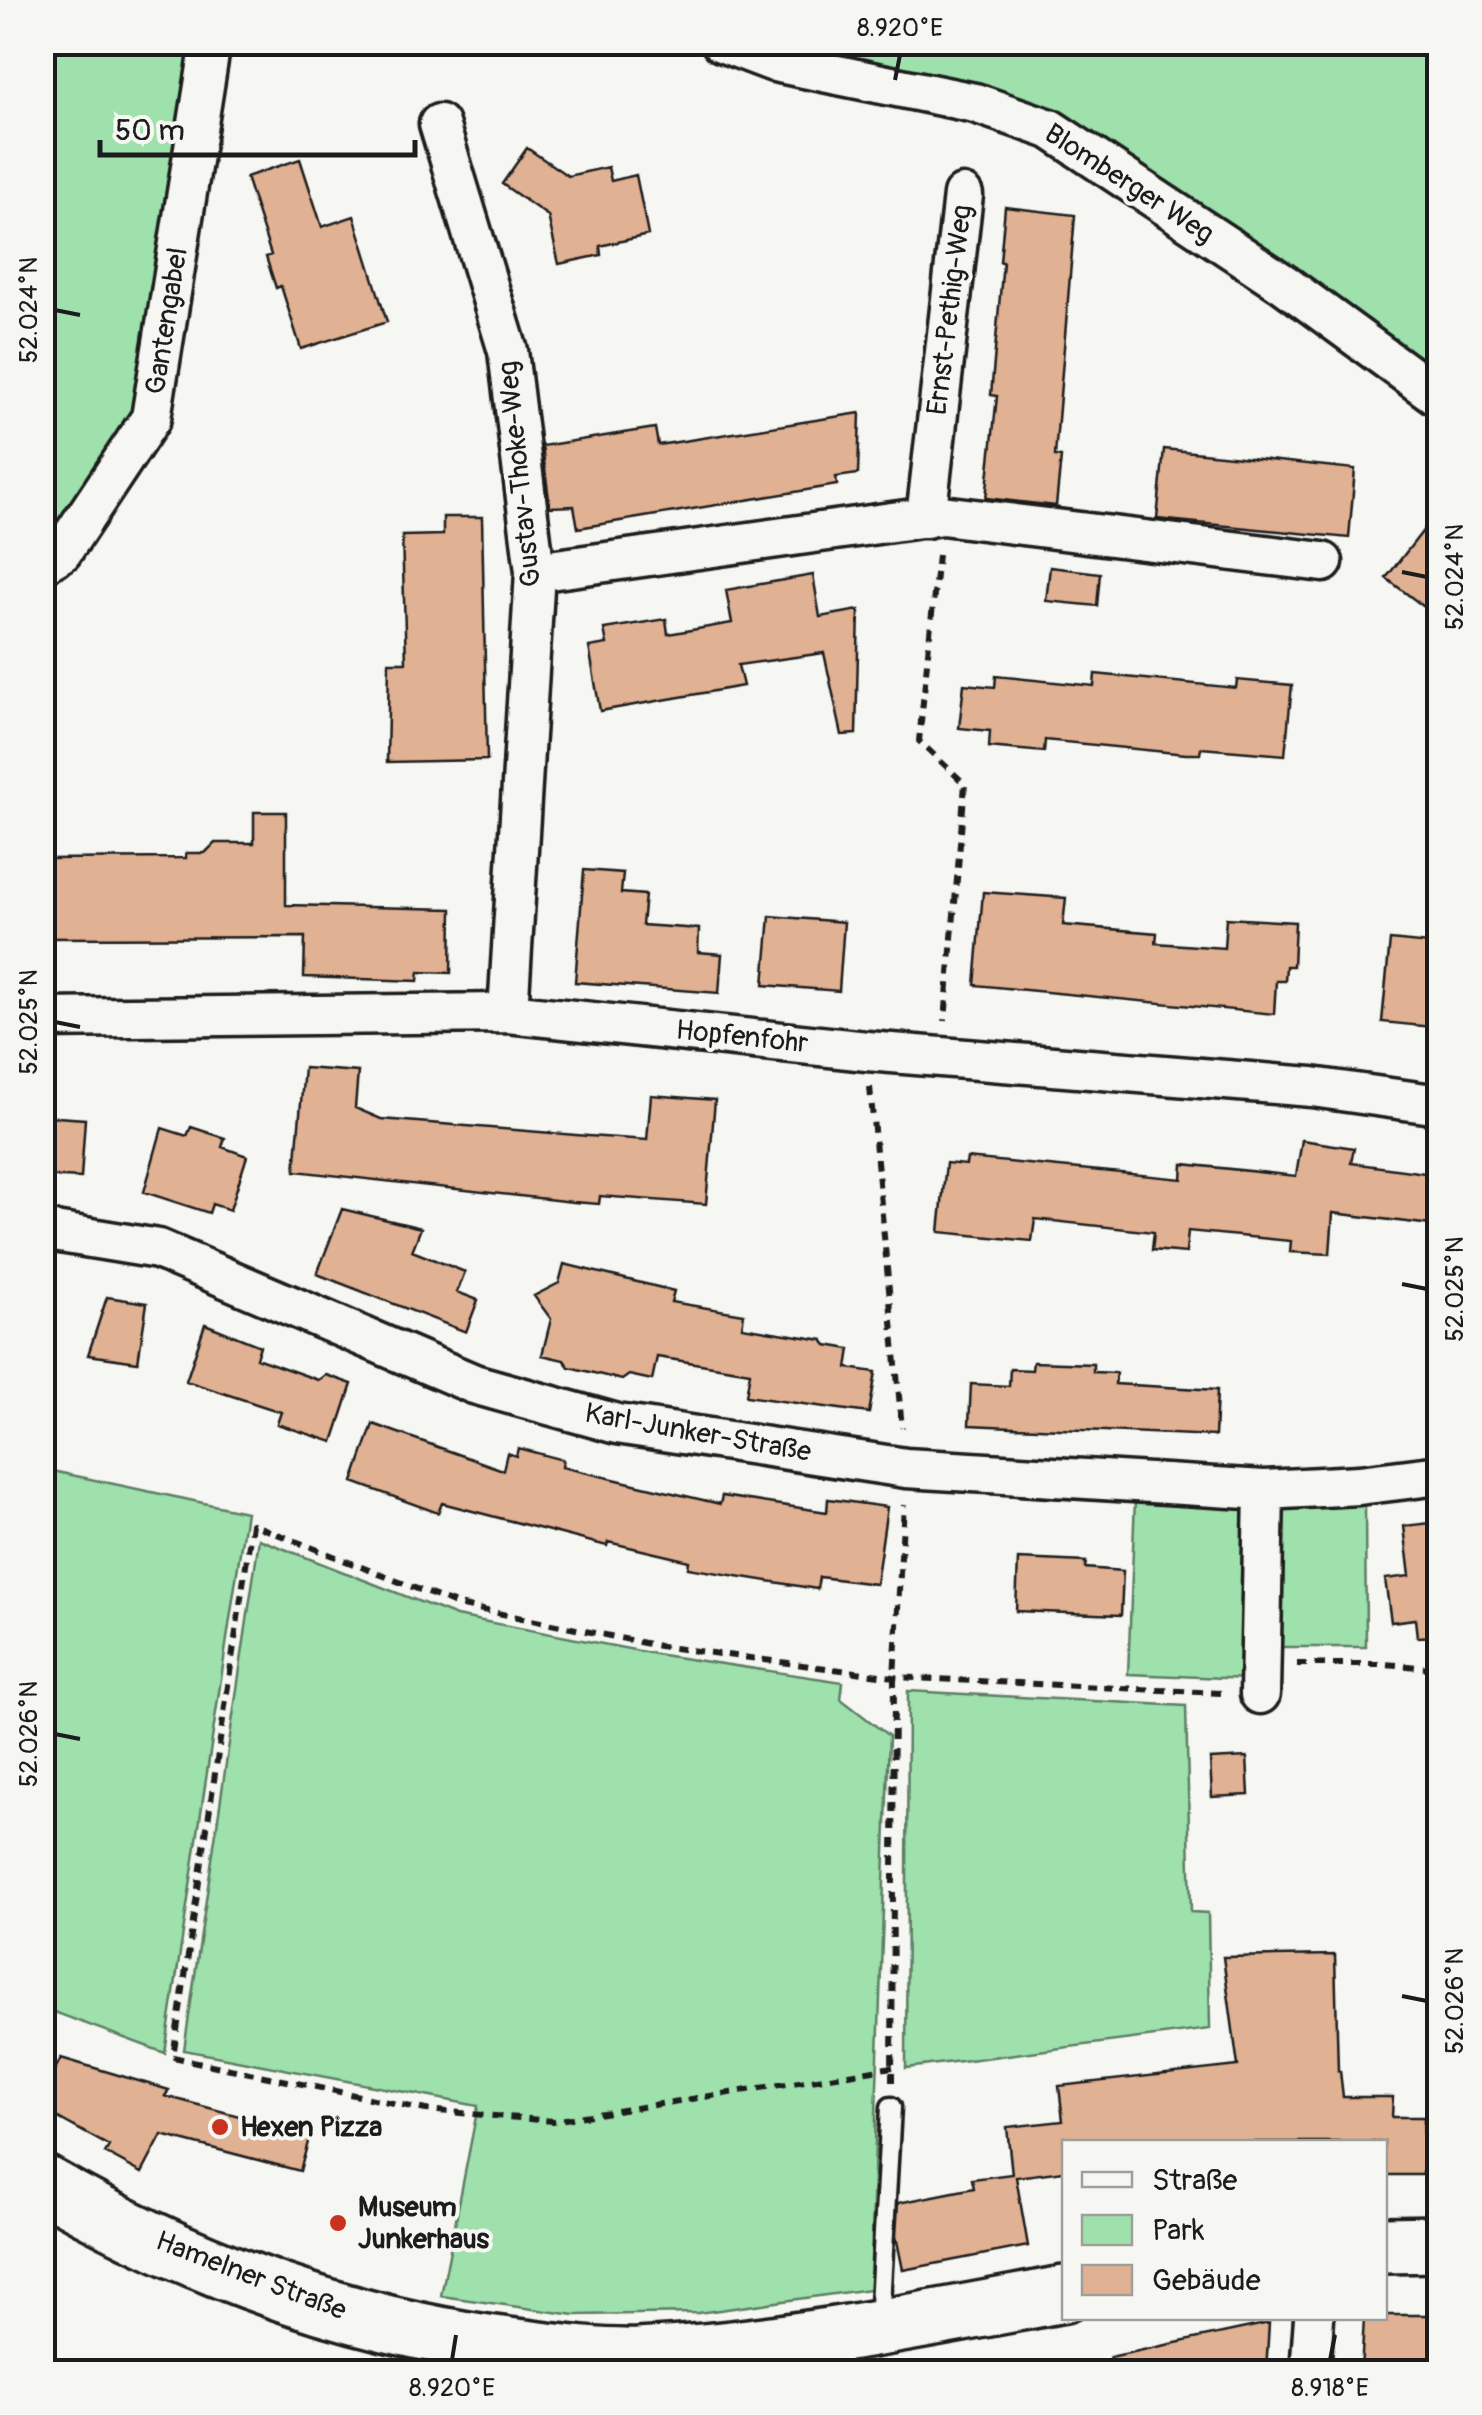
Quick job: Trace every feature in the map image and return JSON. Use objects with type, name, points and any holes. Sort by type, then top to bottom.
[{"type":"main road","name":"Hamelner Straße","points":[[42,2183],[86,2208],[211,2266],[306,2302],[570,2363],[635,2357],[701,2362],[1062,2294]]},
{"type":"main road","points":[[1387,2245],[1440,2244]]},
{"type":"street","name":"Gantengabel","points":[[42,564],[62,552],[152,418],[211,42]]},
{"type":"street","name":"Blomberger Weg","points":[[721,42],[774,62],[975,102],[1050,129],[1284,284],[1440,398]]},
{"type":"street","name":"Gustav-Thoke-Weg","points":[[439,124],[508,351],[535,572],[508,1013]]},
{"type":"street","name":"Ernst-Pethig-Weg","points":[[934,516],[963,195]]},
{"type":"street","points":[[535,572],[934,516],[1323,562]]},
{"type":"street","name":"Hopfenfohr","points":[[42,1018],[508,1013],[942,1057],[1312,1087],[1440,1104]]},
{"type":"street","name":"Karl-Junker-Straße","points":[[42,1230],[158,1249],[474,1384],[617,1424],[906,1468],[1264,1490],[1359,1485],[1440,1475]]},
{"type":"street","points":[[1261,1679],[1264,1490]]},
{"type":"street","points":[[1310,2372],[1314,2320]]},
{"type":"lane","points":[[878,2329],[891,2107]]},
{"type":"path","points":[[934,516],[919,741],[965,784],[942,1057]]},
{"type":"path","points":[[867,1050],[906,1468],[894,1678],[891,2107]]},
{"type":"path","points":[[892,2066],[554,2121],[426,2110],[173,2057],[252,1524],[458,1605],[659,1646],[894,1678],[1261,1679],[1385,1664],[1440,1670]]},
{"type":"green space","points":[[42,43],[195,43],[137,418],[42,549]]},
{"type":"green space","points":[[763,43],[1439,43],[1439,380],[1055,110]]},
{"type":"green space","points":[[43,1469],[246,1512],[165,2053],[43,2008]]},
{"type":"green space","points":[[1135,1499],[1250,1502],[1248,1679],[1128,1674]]},
{"type":"green space","points":[[1276,1503],[1365,1503],[1366,1647],[1275,1647]]},
{"type":"green space","points":[[259,1539],[456,1616],[655,1654],[843,1682],[841,1699],[889,1736],[870,2289],[698,2313],[575,2315],[441,2296],[478,2106],[184,2050]]},
{"type":"green space","points":[[908,1691],[1186,1706],[1191,1912],[1208,1913],[1210,2029],[906,2068]]},
{"type":"building","points":[[527,148],[568,176],[608,167],[611,181],[636,175],[648,235],[600,246],[601,255],[559,264],[548,216],[502,184]]},
{"type":"building","points":[[300,159],[322,227],[354,216],[387,322],[301,349],[281,286],[276,288],[266,257],[271,255],[246,177]]},
{"type":"building","points":[[1005,207],[1075,215],[1055,456],[1061,457],[1056,506],[986,498],[997,396],[991,395]]},
{"type":"building","points":[[860,413],[858,474],[836,477],[837,485],[578,528],[574,506],[550,507],[542,446],[655,428],[658,445]]},
{"type":"building","points":[[1164,449],[1355,469],[1349,538],[1157,519]]},
{"type":"building","points":[[1440,509],[1440,619],[1386,578]]},
{"type":"building","points":[[443,517],[482,517],[487,760],[387,762],[389,662],[406,662],[402,536],[443,535]]},
{"type":"building","points":[[1050,567],[1100,573],[1097,606],[1046,601]]},
{"type":"building","points":[[813,575],[820,617],[859,610],[856,734],[842,735],[824,653],[738,665],[743,686],[600,711],[589,647],[607,644],[604,629],[666,619],[668,634],[732,623],[726,590]]},
{"type":"building","points":[[1095,674],[1236,688],[1237,680],[1292,685],[1285,755],[1201,748],[1200,754],[1186,754],[1045,740],[1044,752],[989,747],[990,731],[959,728],[964,684],[995,687],[996,676],[1094,686]]},
{"type":"building","points":[[254,812],[286,812],[286,905],[452,909],[451,973],[419,972],[418,981],[304,977],[305,937],[42,938],[42,859],[186,858],[186,853],[205,853],[215,843],[254,843]]},
{"type":"building","points":[[584,870],[623,873],[621,893],[645,895],[642,925],[699,929],[698,952],[722,954],[719,993],[575,982]]},
{"type":"building","points":[[983,892],[1066,898],[1063,925],[1157,933],[1156,943],[1224,948],[1226,918],[1295,922],[1293,966],[1286,966],[1285,981],[1276,981],[1274,1014],[975,985]]},
{"type":"building","points":[[770,916],[844,922],[839,991],[764,985]]},
{"type":"building","points":[[1390,940],[1440,945],[1432,1027],[1382,1022]]},
{"type":"building","points":[[304,1068],[358,1072],[355,1108],[381,1119],[588,1136],[647,1140],[651,1095],[715,1100],[706,1204],[600,1196],[599,1204],[573,1202],[295,1171]]},
{"type":"building","points":[[42,1116],[85,1119],[81,1178],[42,1176]]},
{"type":"building","points":[[191,1127],[225,1138],[222,1147],[247,1156],[230,1210],[212,1204],[209,1213],[144,1192],[162,1128],[187,1136]]},
{"type":"building","points":[[1302,1140],[1354,1148],[1351,1163],[1440,1175],[1440,1226],[1333,1213],[1330,1254],[1290,1252],[1291,1241],[1188,1231],[1186,1253],[1152,1250],[1154,1232],[1035,1219],[1032,1241],[939,1232],[946,1163],[966,1165],[967,1158],[1182,1179],[1183,1164],[1296,1176]]},
{"type":"building","points":[[342,1209],[421,1228],[412,1251],[465,1272],[457,1292],[478,1300],[466,1332],[317,1274]]},
{"type":"building","points":[[564,1264],[674,1291],[671,1302],[744,1314],[742,1327],[823,1340],[827,1345],[850,1349],[847,1368],[876,1372],[869,1413],[746,1396],[750,1372],[657,1357],[652,1380],[629,1375],[622,1380],[569,1367],[564,1360],[542,1355],[551,1319],[534,1296],[559,1283]]},
{"type":"building","points":[[107,1297],[147,1303],[138,1362],[88,1355]]},
{"type":"building","points":[[205,1324],[260,1346],[256,1358],[318,1380],[326,1375],[352,1384],[333,1442],[277,1424],[281,1412],[186,1381]]},
{"type":"building","points":[[1033,1362],[1093,1364],[1093,1372],[1116,1373],[1115,1384],[1217,1390],[1215,1436],[969,1425],[971,1384],[1009,1386],[1010,1369],[1032,1370]]},
{"type":"building","points":[[373,1424],[503,1470],[507,1453],[516,1456],[518,1448],[563,1460],[562,1467],[720,1504],[722,1496],[827,1512],[828,1499],[887,1507],[876,1584],[819,1577],[817,1589],[688,1568],[689,1561],[608,1542],[607,1546],[442,1503],[438,1513],[353,1482]]},
{"type":"building","points":[[1440,1522],[1440,1636],[1417,1637],[1415,1619],[1391,1622],[1385,1579],[1410,1576],[1404,1526]]},
{"type":"building","points":[[1018,1559],[1086,1562],[1085,1568],[1123,1571],[1121,1615],[1016,1611]]},
{"type":"building","points":[[1247,1757],[1249,1795],[1212,1797],[1210,1759]]},
{"type":"building","points":[[1335,1955],[1338,2071],[1343,2097],[1393,2097],[1392,2117],[1424,2117],[1423,2175],[1387,2175],[1387,2140],[1065,2140],[1064,2136],[1062,2171],[1016,2177],[1028,2246],[903,2270],[896,2236],[898,2203],[974,2188],[972,2179],[1012,2174],[1007,2127],[1063,2121],[1059,2086],[1238,2066],[1223,1957]]},
{"type":"building","points":[[61,2058],[169,2090],[165,2096],[310,2135],[300,2171],[162,2135],[142,2173],[105,2153],[109,2146],[42,2109],[42,2094]]},
{"type":"building","points":[[1387,2315],[1440,2315],[1440,2372],[1361,2372],[1364,2320],[1387,2320]]},
{"type":"building","points":[[1269,2323],[1266,2372],[1111,2372],[1110,2357]]},
{"type":"place","name":"Hexen Pizza","points":[[220,2127]]},
{"type":"place","name":"Museum Junkerhaus","points":[[338,2223]]}]
